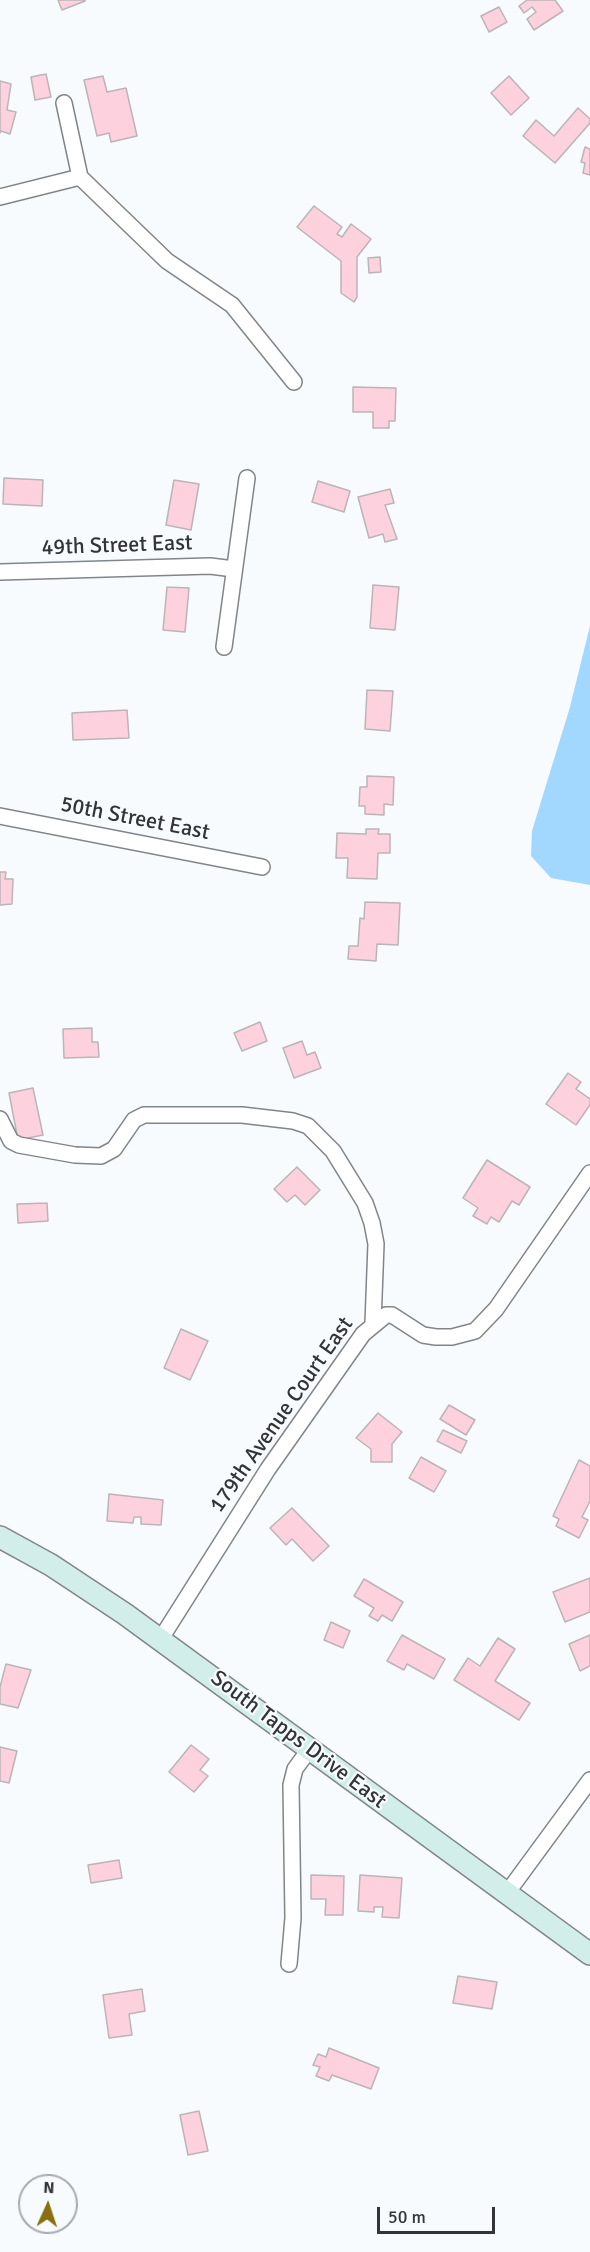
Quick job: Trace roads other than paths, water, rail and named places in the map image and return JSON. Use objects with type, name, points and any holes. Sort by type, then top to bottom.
[{"type":"street","points":[[64,103],[80,177],[167,261],[232,305],[294,382]]},
{"type":"street","points":[[0,197],[80,177]]},
{"type":"street","points":[[224,647],[247,478]]},
{"type":"street","name":"49th Street East","points":[[0,572],[210,566],[234,569]]},
{"type":"street","name":"50th Street East","points":[[0,816],[262,867]]},
{"type":"street","points":[[0,1119],[10,1141],[19,1145],[75,1155],[100,1156],[114,1149],[134,1120],[144,1115],[242,1115],[293,1121],[308,1126],[333,1151],[365,1203],[372,1223],[376,1244],[374,1323]]},
{"type":"street","name":"179th Avenue Court East","points":[[160,1640],[322,1389],[374,1323],[386,1315],[392,1315],[430,1336],[452,1337],[475,1331],[496,1310],[590,1173]]},
{"type":"street","name":"South Tapps Drive East","points":[[0,1537],[88,1589],[590,1954]]},
{"type":"street","points":[[288,1964],[293,1918],[291,1785],[295,1769],[309,1749]]},
{"type":"street","points":[[507,1893],[590,1780]]},
{"type":"water","points":[[590,626],[590,885],[551,878],[531,856],[532,831],[570,707]]}]
